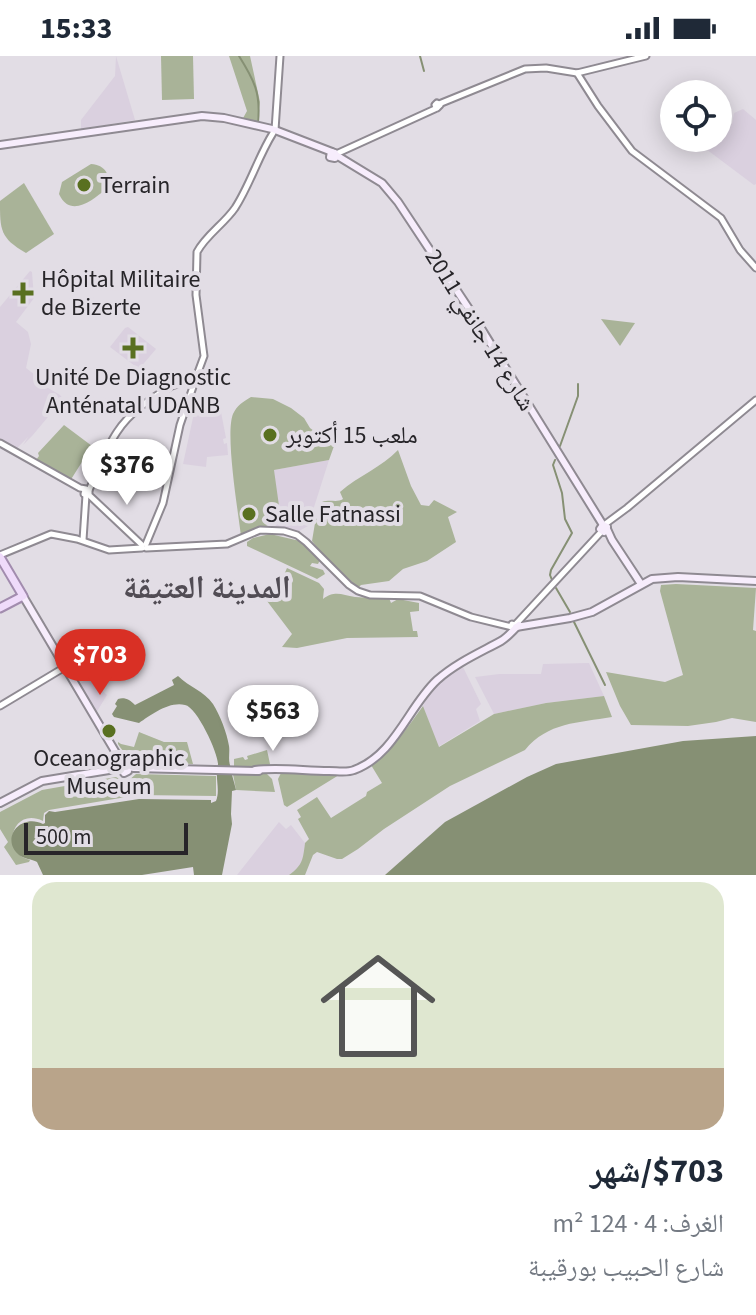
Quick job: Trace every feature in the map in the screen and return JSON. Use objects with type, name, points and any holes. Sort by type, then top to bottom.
[{"type":"main road","name":"شارع 14 جانفي 2011","points":[[0,146],[202,116],[273,130],[334,155],[382,183],[469,309],[638,586]]},
{"type":"main road","points":[[1,561],[125,769]]},
{"type":"main road","points":[[626,594],[633,577],[756,581]]},
{"type":"main road","points":[[0,803],[42,781],[125,769],[350,771],[368,762],[390,743],[439,678],[496,643],[518,624],[586,614],[652,579]]},
{"type":"main road","points":[[0,608],[23,596]]},
{"type":"main road","points":[[507,635],[518,624]]},
{"type":"street","points":[[146,546],[164,497],[180,425],[204,351],[196,295],[197,255],[200,246],[229,216],[241,197],[269,141],[273,130],[280,56]]},
{"type":"street","points":[[334,155],[438,105],[525,69],[546,68],[577,73],[646,56]]},
{"type":"street","points":[[577,73],[632,151],[721,218],[740,250],[756,268]]},
{"type":"street","points":[[83,540],[86,492],[117,432],[138,408],[173,385],[195,379]]},
{"type":"street","points":[[1,561],[9,551],[51,534],[83,540],[109,550],[227,544],[260,530],[284,531],[306,542],[358,591],[370,595],[423,597],[491,622],[518,624],[603,528],[756,400]]},
{"type":"street","points":[[0,443],[86,492],[146,546]]},
{"type":"street","points":[[1,561],[9,551]]},
{"type":"street","points":[[0,706],[65,667]]},
{"type":"shaded area","points":[[116,56],[135,120],[81,129],[81,120],[115,76]]},
{"type":"shaded area","points":[[161,56],[193,56],[194,99],[162,100]]},
{"type":"shaded area","points":[[229,56],[250,56],[260,102],[257,123],[242,120],[247,111]]},
{"type":"shaded area","points":[[743,109],[756,120],[754,185],[710,152],[732,152],[734,113]]},
{"type":"shaded area","points":[[91,164],[100,166],[106,172],[106,189],[88,202],[69,205],[59,194],[62,182]]},
{"type":"shaded area","points":[[24,183],[54,234],[26,253],[6,238],[0,211],[0,201]]},
{"type":"shaded area","points":[[30,271],[34,298],[16,322],[28,332],[31,344],[26,368],[35,375],[33,379],[63,399],[23,445],[28,437],[17,448],[11,448],[0,440],[0,307]]},
{"type":"shaded area","points":[[601,319],[635,323],[620,346]]},
{"type":"shaded area","name":"Unité De Diagnostic Anténatal UDANB","points":[[128,327],[156,349],[139,369],[110,347]]},
{"type":"shaded area","points":[[251,397],[273,399],[291,408],[304,418],[310,428],[334,446],[329,460],[274,470],[280,513],[268,525],[241,536],[231,455],[231,424],[236,408]]},
{"type":"shaded area","points":[[221,412],[228,455],[207,457],[206,467],[183,464],[194,413],[202,416]]},
{"type":"shaded area","points":[[64,425],[92,446],[70,481],[36,460],[38,453]]},
{"type":"shaded area","points":[[398,450],[421,505],[429,506],[434,500],[457,512],[448,517],[456,542],[427,561],[403,569],[389,581],[358,588],[312,541],[315,523],[322,502],[343,499],[340,492]]},
{"type":"shaded area","points":[[329,460],[308,526],[299,531],[276,527],[274,470]]},
{"type":"shaded area","points":[[270,534],[300,541],[320,560],[318,564],[312,563],[310,566],[323,570],[325,574],[317,579],[247,546],[253,538]]},
{"type":"shaded area","points":[[287,568],[319,583],[324,589],[323,599],[339,594],[389,598],[391,603],[398,599],[419,603],[419,611],[410,612],[413,631],[417,631],[418,637],[347,638],[297,648],[282,647],[292,634],[267,601],[275,585],[279,586]]},
{"type":"shaded area","points":[[661,585],[756,588],[753,630],[756,631],[756,722],[732,718],[688,726],[631,725],[606,672],[665,682],[683,675],[660,591]]},
{"type":"shaded area","points":[[589,663],[604,696],[546,703],[494,714],[475,677],[541,674],[543,664]]},
{"type":"shaded area","points":[[463,667],[481,704],[476,709],[480,721],[438,747],[423,706],[441,681]]},
{"type":"shaded area","points":[[178,676],[213,704],[228,741],[229,763],[236,790],[232,791],[232,824],[222,875],[194,875],[193,867],[142,875],[43,875],[37,862],[19,855],[14,849],[12,835],[15,829],[27,822],[45,823],[45,815],[49,811],[139,799],[216,801],[217,758],[206,731],[190,708],[179,704],[167,707],[139,723],[112,714],[118,699],[127,699],[135,705],[174,685],[172,680]]},
{"type":"shaded area","points":[[89,678],[107,695],[96,713],[79,684]]},
{"type":"shaded area","points":[[604,696],[612,717],[554,729],[525,750],[450,786],[342,859],[317,852],[305,875],[289,875],[300,865],[305,843],[309,839],[298,819],[301,817],[297,810],[317,797],[331,818],[382,783],[371,765],[393,745],[423,706],[439,747],[494,714],[546,703]]},
{"type":"shaded area","points":[[308,701],[315,713],[271,739],[263,712],[285,702],[289,705]]},
{"type":"shaded area","points":[[139,732],[164,742],[187,742],[193,764],[137,762],[122,750],[118,742],[134,747]]},
{"type":"shaded area","points":[[756,736],[756,875],[385,875],[445,822],[556,764],[683,741]]},
{"type":"shaded area","points":[[267,750],[270,764],[265,768],[234,768],[234,759],[243,757],[245,760],[247,756]]},
{"type":"shaded area","points":[[285,772],[339,775],[287,807],[278,779]]},
{"type":"shaded area","points":[[136,774],[216,776],[216,796],[138,795],[49,810],[44,813],[43,821],[32,818],[23,820],[13,833],[15,849],[29,862],[16,865],[4,847],[8,842],[0,829],[0,812],[42,790],[116,777],[128,781]]},
{"type":"shaded area","points":[[233,774],[267,774],[272,779],[275,792],[236,790]]},
{"type":"shaded area","points":[[279,822],[286,829],[291,825],[305,843],[299,868],[289,875],[237,875]]},
{"type":"waterway","points":[[239,56],[255,87],[258,122]]},
{"type":"waterway","points":[[420,56],[424,71]]},
{"type":"waterway","points":[[560,446],[578,396],[578,384]]},
{"type":"waterway","points":[[552,580],[551,570],[572,533],[565,519],[562,493],[553,465],[555,460]]},
{"type":"waterway","points":[[556,588],[570,612]]},
{"type":"waterway","points":[[574,622],[605,685]]},
{"type":"place","name":"Terrain","points":[[84,185]]},
{"type":"place","name":"Hôpital Militaire de Bizerte","points":[[23,293]]},
{"type":"place","name":"Unité De Diagnostic Anténatal UDANB","points":[[133,348]]},
{"type":"place","name":"ملعب 15 أكتوبر","points":[[270,435]]},
{"type":"place","name":"Salle Fatnassi","points":[[249,514]]},
{"type":"place","name":"Oceanographic Museum","points":[[109,731]]},
{"type":"district","name":"المدينة العتيقة","points":[[207,588]]}]
